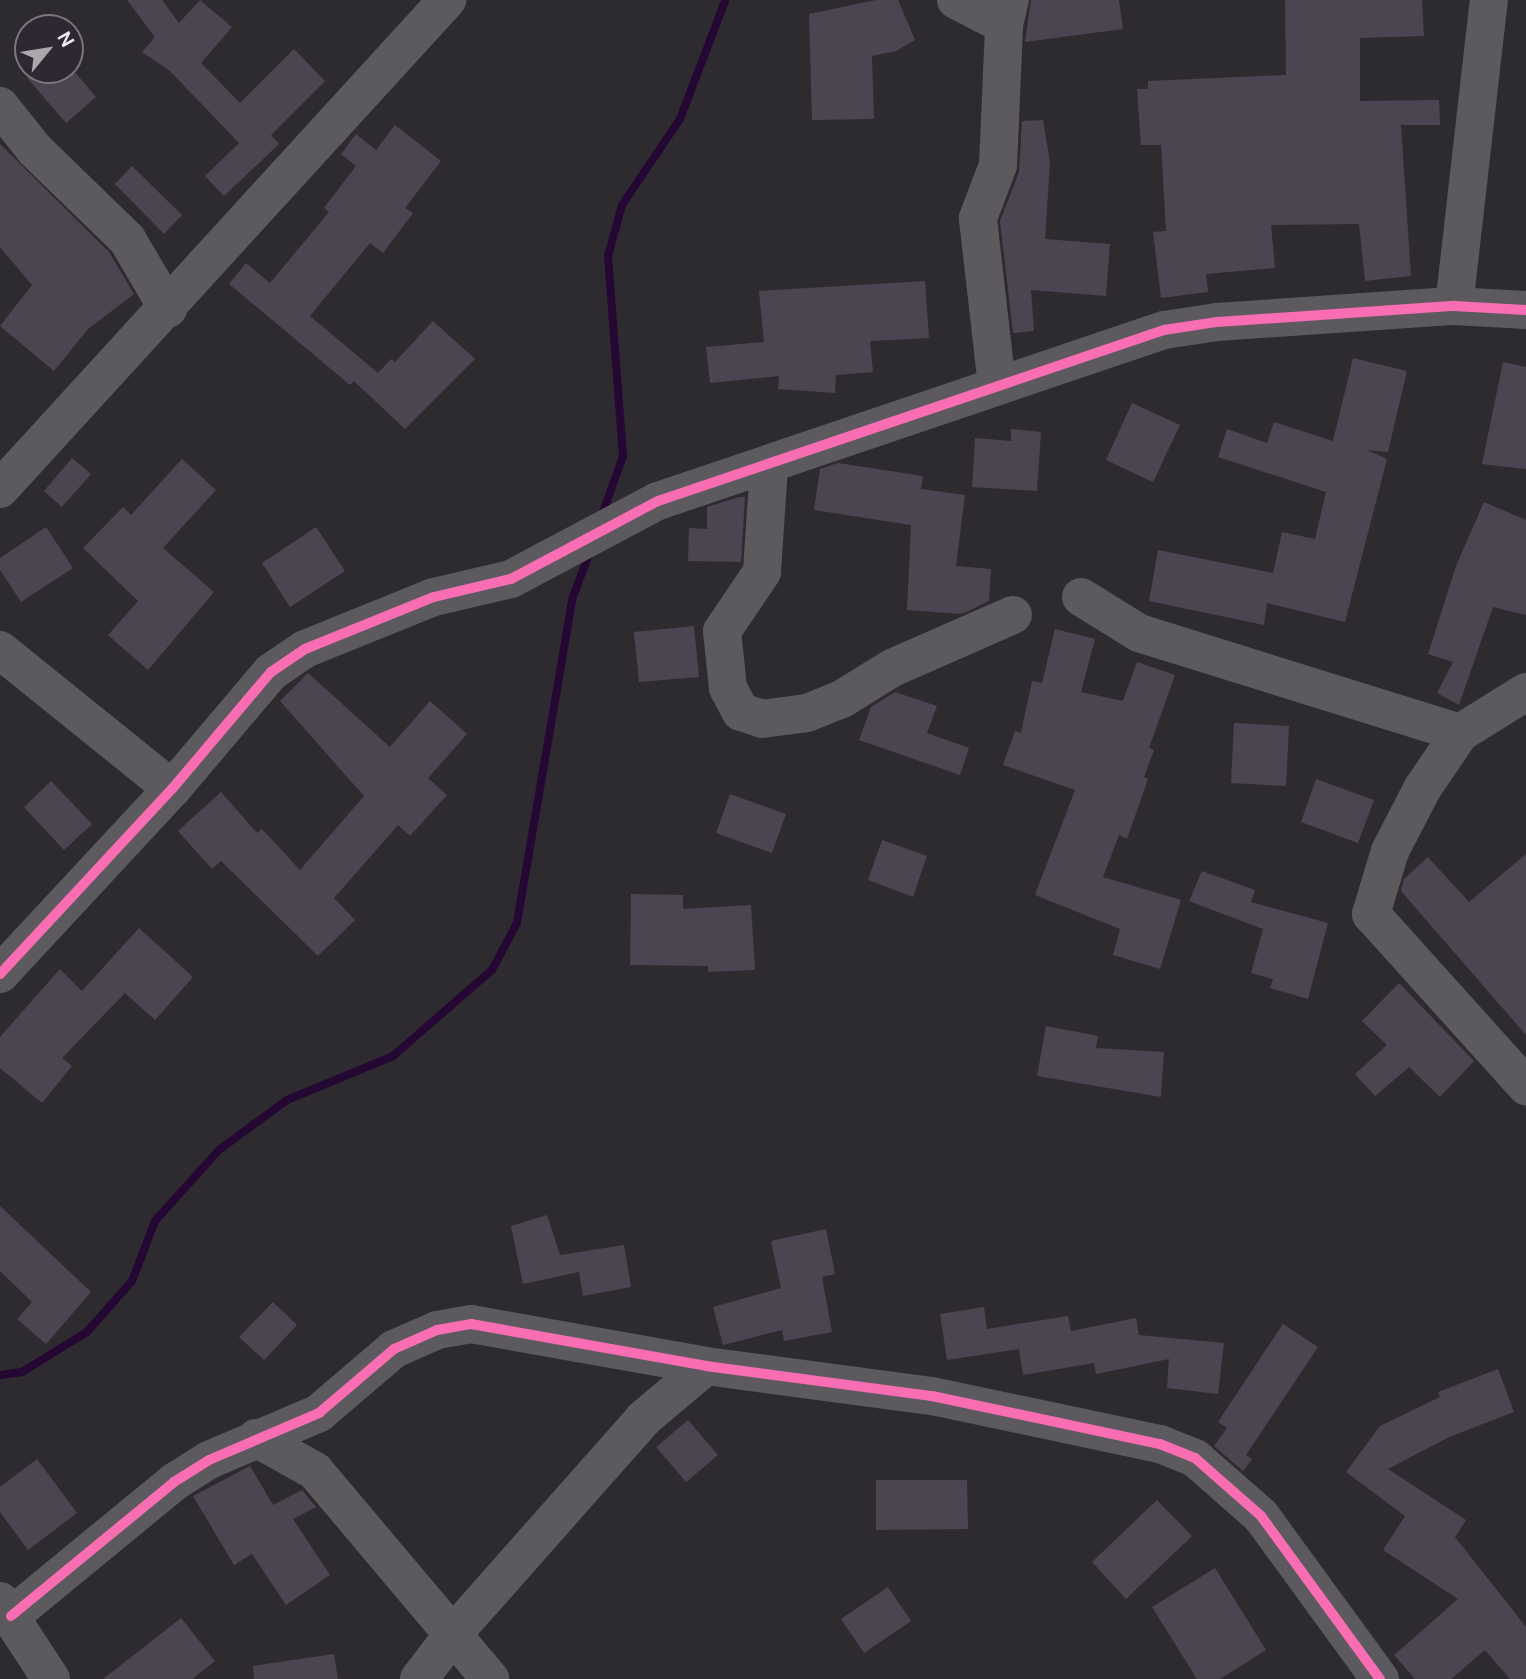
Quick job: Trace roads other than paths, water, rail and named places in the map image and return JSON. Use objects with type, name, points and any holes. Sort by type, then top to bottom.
[{"type":"street","points":[[0,488],[168,309],[447,0]]},
{"type":"street","points":[[957,0],[1007,13],[998,165],[978,218],[996,386]]},
{"type":"street","points":[[1454,306],[1489,0]]},
{"type":"street","points":[[0,106],[35,150],[127,239],[168,309]]},
{"type":"street","points":[[0,974],[172,789],[271,672],[305,649],[434,597],[511,579],[658,501],[769,466],[789,455],[881,428],[1164,330],[1229,321],[1454,306],[1526,310]]},
{"type":"street","points":[[769,466],[762,572],[722,631],[728,688],[741,712],[762,719],[807,713],[842,699],[892,668],[1013,615]]},
{"type":"street","points":[[1081,597],[1139,633],[1460,733]]},
{"type":"street","points":[[0,650],[172,789]]},
{"type":"street","points":[[1526,692],[1460,733],[1422,789],[1390,851],[1371,914],[1526,1086]]},
{"type":"street","points":[[51,1679],[5,1608],[174,1482],[209,1460],[319,1413],[394,1349],[437,1330],[471,1324],[706,1366],[932,1395],[1160,1444],[1195,1458],[1261,1516],[1380,1679]]},
{"type":"street","points":[[419,1679],[454,1633],[643,1419],[706,1366]]},
{"type":"street","points":[[257,1438],[315,1471],[490,1679]]},
{"type":"waterway","points":[[602,515],[623,456],[608,256],[622,205],[680,119],[725,1]]},
{"type":"waterway","points":[[0,1375],[22,1372],[87,1332],[132,1281],[155,1221],[219,1150],[287,1100],[393,1056],[492,970],[517,923],[573,597],[589,554]]}]
